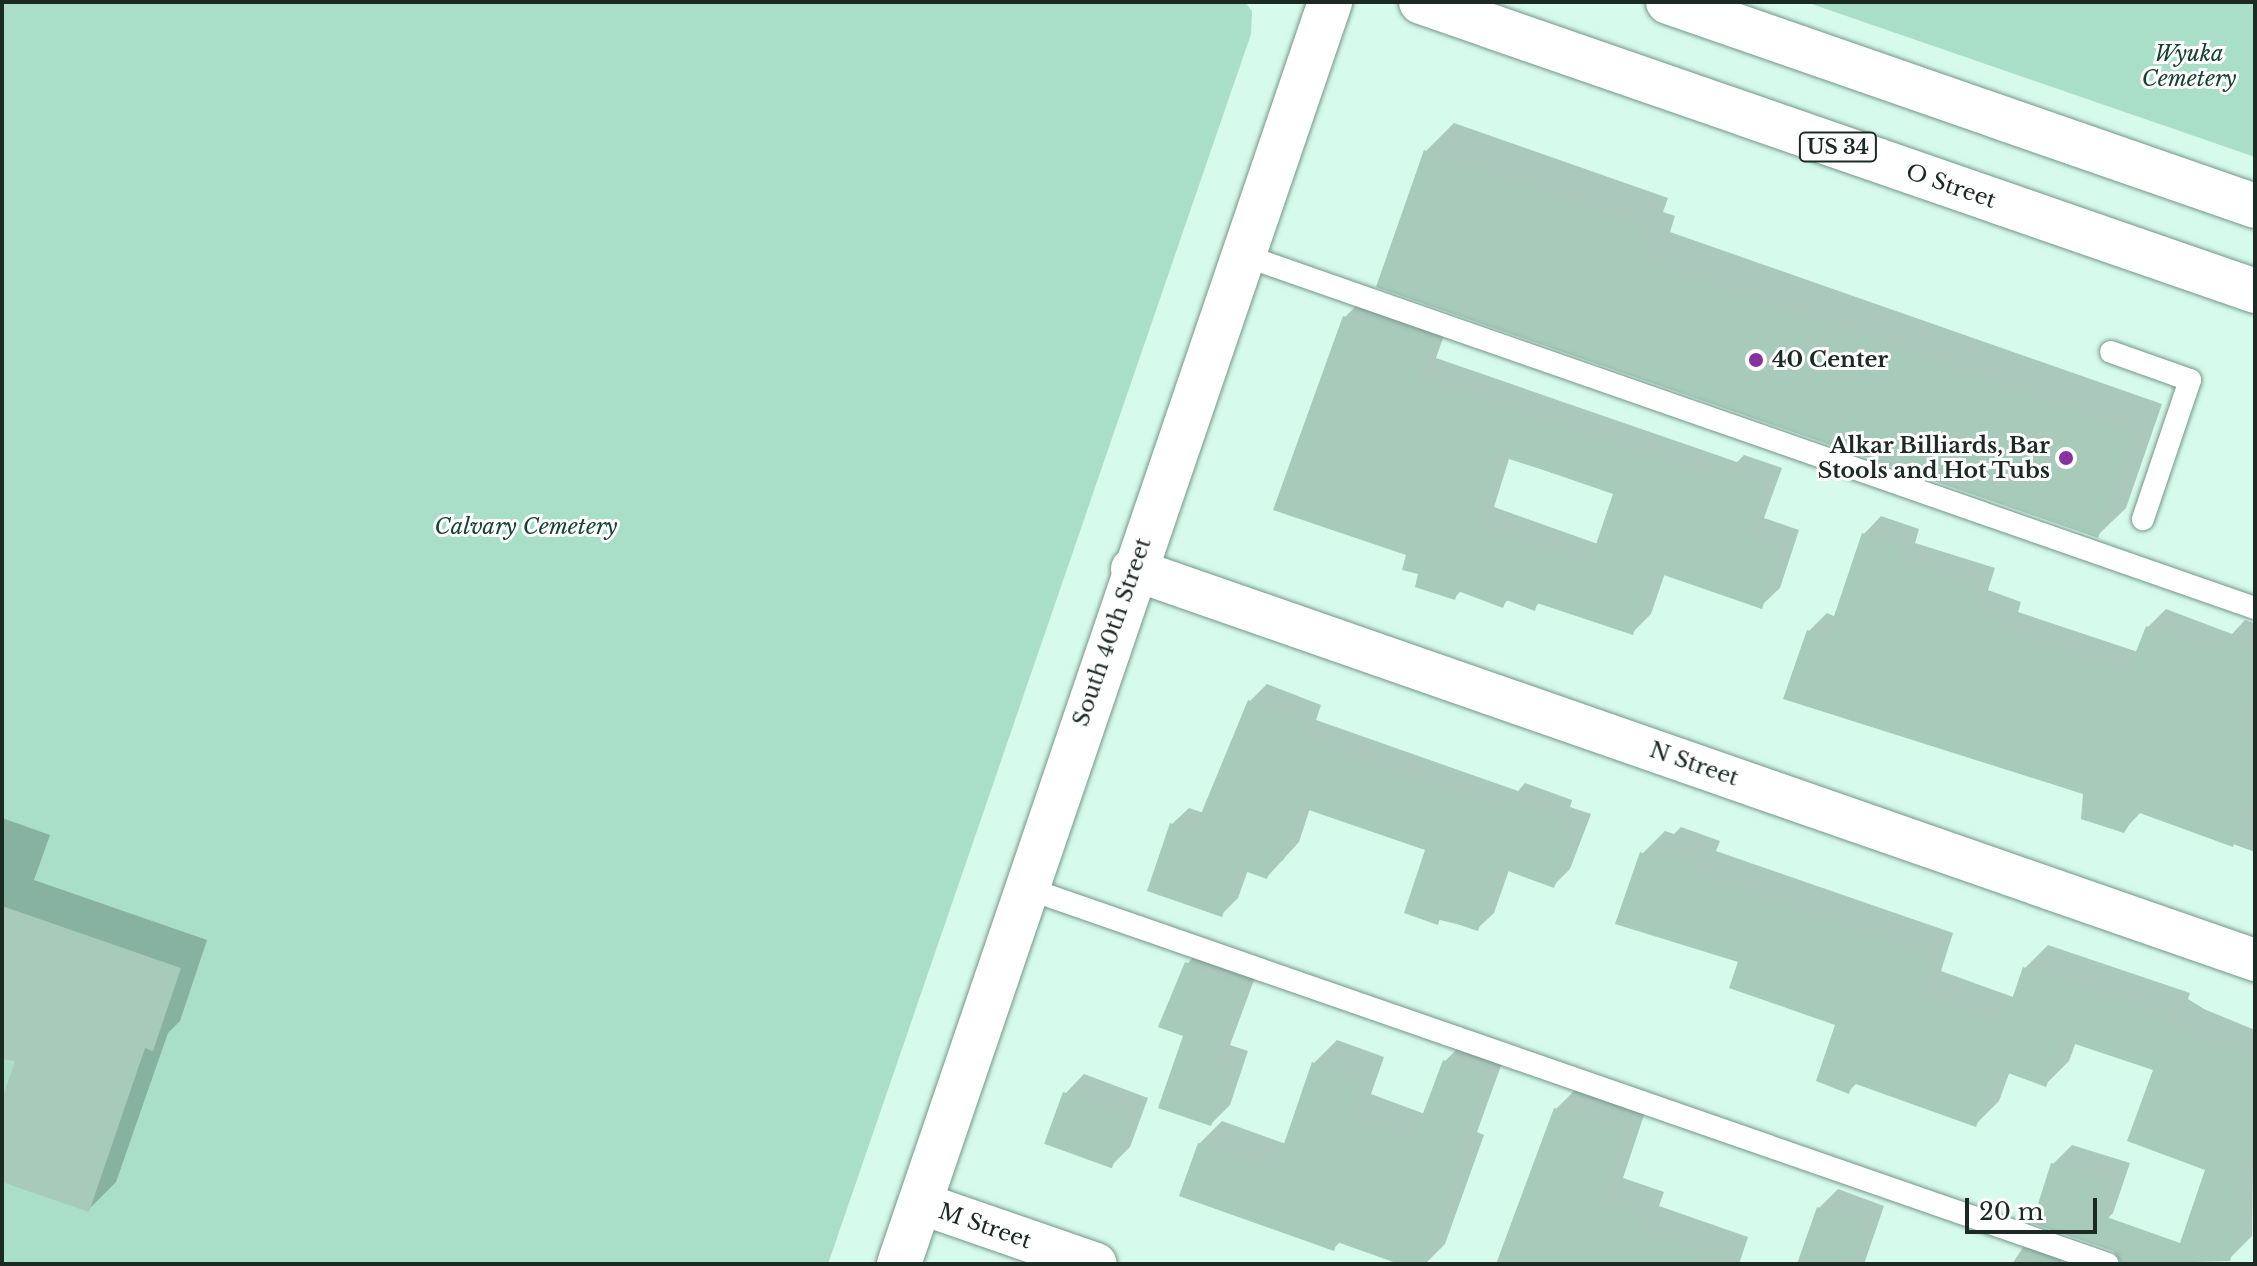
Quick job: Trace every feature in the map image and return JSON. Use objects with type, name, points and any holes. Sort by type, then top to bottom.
[{"type":"main road","name":"South 40th Street","points":[[899,1264],[1132,569],[1330,2]]},
{"type":"main road","name":"O Street","points":[[1421,2],[2255,291]]},
{"type":"main road","points":[[1668,2],[2255,206]]},
{"type":"street","name":"N Street","points":[[1132,569],[2255,960]]},
{"type":"street","name":"M Street","points":[[920,1203],[1096,1264]]},
{"type":"lane","points":[[1240,254],[2255,608]]},
{"type":"lane","points":[[2111,352],[2190,380],[2143,519]]},
{"type":"lane","points":[[1026,888],[2108,1264]]},
{"type":"green space","name":"Calvary Cemetery","points":[[2,2],[1245,2],[1252,11],[1251,34],[828,1264],[2,1264]]},
{"type":"green space","name":"Wyuka Cemetery","points":[[1806,2],[2255,2],[2255,157]]},
{"type":"building","name":"40 Center","points":[[1424,150],[1641,226],[1637,240],[1648,244],[1643,260],[2135,432],[2098,538],[1376,287]]},
{"type":"building","points":[[1367,313],[1434,336],[1419,377],[1721,481],[1724,473],[1765,486],[1747,536],[1782,549],[1762,609],[1655,572],[1633,635],[1537,603],[1535,611],[1506,600],[1503,608],[1458,591],[1455,600],[1415,587],[1418,574],[1402,570],[1406,555],[1273,510],[1343,316],[1364,323]],"holes":[[[1506,457],[1613,494],[1589,565],[1477,525],[1497,458]]]},
{"type":"building","points":[[1862,533],[1902,547],[1898,561],[1979,586],[1971,608],[2005,620],[2001,630],[2128,672],[2146,626],[2220,653],[2225,637],[2255,647],[2255,682],[2241,724],[2255,729],[2255,786],[2233,847],[2137,812],[2124,833],[2081,819],[2083,794],[1783,699],[1807,630],[1827,637]]},
{"type":"building","points":[[1248,700],[1306,722],[1300,736],[1376,766],[1504,808],[1507,799],[1557,817],[1555,823],[1575,830],[1554,888],[1500,868],[1478,931],[1440,918],[1438,925],[1404,913],[1425,850],[1300,807],[1283,861],[1274,858],[1267,879],[1239,869],[1222,917],[1147,891],[1170,823],[1194,831]]},
{"type":"building","points":[[1656,849],[1698,864],[1694,874],[1932,956],[1919,994],[1996,1022],[2002,1005],[2009,1008],[2023,967],[2168,1017],[2166,1023],[2181,1032],[2255,1059],[2255,1134],[2234,1196],[2247,1200],[2230,1261],[2122,1264],[2113,1251],[2032,1223],[2051,1163],[2112,1182],[2101,1215],[2180,1243],[2205,1170],[2127,1141],[2153,1070],[2063,1040],[2046,1087],[1997,1069],[1976,1127],[1853,1083],[1849,1094],[1816,1081],[1835,1025],[1729,988],[1738,962],[1615,924],[1640,852],[1653,857]]},
{"type":"building","points":[[2,906],[181,968],[153,1051],[145,1048],[89,1212],[2,1182],[2,1099],[15,1061],[2,1059]]},
{"type":"building","points":[[1185,962],[1242,983],[1213,1065],[1230,1071],[1211,1126],[1158,1108],[1183,1036],[1158,1027]]},
{"type":"building","points":[[1443,1060],[1485,1075],[1456,1155],[1463,1158],[1424,1264],[1399,1264],[1337,1242],[1334,1251],[1179,1196],[1198,1143],[1275,1170],[1312,1062],[1362,1079],[1349,1117],[1413,1140]]},
{"type":"building","points":[[1063,1092],[1131,1117],[1112,1168],[1044,1144]]},
{"type":"building","points":[[1554,1108],[1625,1132],[1601,1201],[1642,1216],[1637,1230],[1721,1258],[1720,1264],[1496,1264]]},
{"type":"building","points":[[1817,1207],[1866,1225],[1852,1264],[1797,1264]]},
{"type":"building","points":[[2023,1249],[2065,1264],[2018,1264]]},
{"type":"place","name":"40 Center","points":[[1756,360]]},
{"type":"place","name":"Alkar Billiards, Bar Stools and Hot Tubs","points":[[2066,458]]}]
